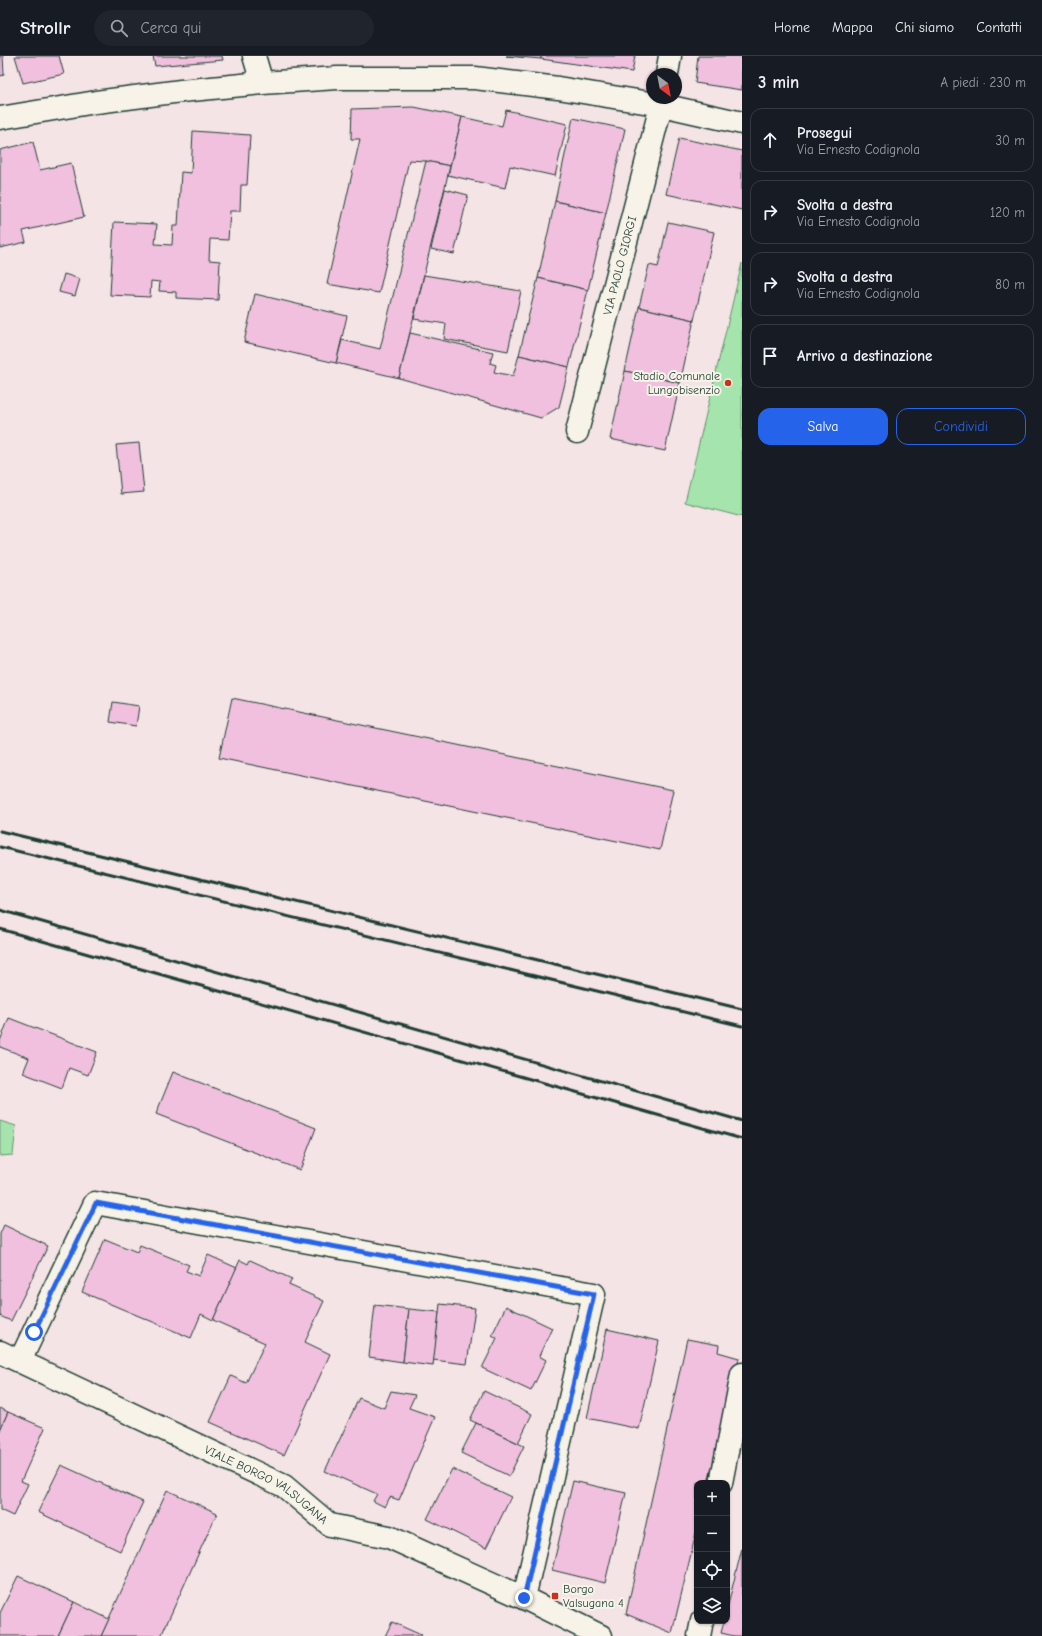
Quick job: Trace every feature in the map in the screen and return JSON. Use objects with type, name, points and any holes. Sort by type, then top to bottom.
[{"type":"street","points":[[254,56],[262,83]]},
{"type":"street","points":[[668,68],[670,56]]},
{"type":"street","points":[[0,118],[96,102],[181,91],[262,83],[337,78],[475,78],[646,99]]},
{"type":"street","name":"VIA PAOLO GIORGI","points":[[577,432],[662,104]]},
{"type":"street","points":[[674,104],[742,123]]},
{"type":"street","points":[[20,1361],[96,1203],[594,1294],[524,1598]]},
{"type":"street","name":"VIALE BORGO VALSUGANA","points":[[0,1352],[284,1486],[330,1525],[389,1537],[524,1598],[601,1636]]},
{"type":"street","points":[[722,1480],[742,1374]]},
{"type":"street","points":[[699,1636],[701,1624]]},
{"type":"green space","name":"Stadio Comunale Lungobisenzio","points":[[742,263],[742,517],[685,502]]},
{"type":"green space","points":[[0,1121],[16,1126],[13,1155],[0,1156]]},
{"type":"building","points":[[0,56],[3,56],[4,75],[0,76]]},
{"type":"building","points":[[15,56],[59,56],[64,74],[23,83]]},
{"type":"building","points":[[153,56],[222,56],[223,60],[155,66]]},
{"type":"building","points":[[506,56],[541,56],[541,59]]},
{"type":"building","points":[[541,56],[635,56],[632,72],[541,59]]},
{"type":"building","points":[[698,56],[742,56],[742,90],[695,83]]},
{"type":"building","points":[[414,107],[462,117],[450,166],[426,161],[409,160],[379,293],[327,284],[360,139],[351,139],[352,109]]},
{"type":"building","points":[[506,110],[567,124],[555,176],[510,166],[505,188],[448,175],[462,117],[502,126]]},
{"type":"building","points":[[573,118],[625,129],[606,213],[555,201]]},
{"type":"building","points":[[193,131],[250,135],[247,185],[241,185],[240,211],[230,211],[228,240],[210,239],[209,260],[220,261],[218,300],[176,298],[176,292],[159,291],[160,282],[151,281],[150,297],[110,295],[114,222],[157,224],[155,244],[172,245],[173,226],[178,226],[181,172],[191,173]]},
{"type":"building","points":[[679,138],[742,151],[742,210],[666,194]]},
{"type":"building","points":[[33,142],[40,170],[71,163],[84,217],[23,231],[26,242],[0,248],[0,150]]},
{"type":"building","points":[[426,161],[450,166],[399,378],[336,363],[342,340],[380,349]]},
{"type":"building","points":[[445,189],[468,195],[454,254],[431,249]]},
{"type":"building","points":[[555,201],[606,213],[588,290],[538,278]]},
{"type":"building","points":[[668,222],[714,232],[694,320],[639,307],[649,265],[658,267]]},
{"type":"building","points":[[64,274],[80,279],[75,296],[59,292]]},
{"type":"building","points":[[424,275],[521,291],[508,351],[444,339],[446,324],[414,319]]},
{"type":"building","points":[[538,278],[588,290],[569,367],[519,355]]},
{"type":"building","points":[[255,294],[347,316],[336,363],[244,342]]},
{"type":"building","points":[[639,307],[694,320],[680,383],[625,371]]},
{"type":"building","points":[[410,333],[493,352],[490,363],[496,365],[494,372],[513,376],[519,355],[569,367],[559,407],[541,418],[399,378]]},
{"type":"building","points":[[625,371],[680,383],[665,451],[610,439]]},
{"type":"building","points":[[139,443],[144,492],[121,494],[116,445]]},
{"type":"building","points":[[232,698],[673,790],[660,850],[219,758]]},
{"type":"building","points":[[113,702],[139,706],[136,726],[110,722]]},
{"type":"building","points":[[9,1018],[97,1052],[88,1075],[69,1068],[62,1088],[23,1073],[29,1058],[0,1047],[0,1041]]},
{"type":"building","points":[[173,1072],[316,1128],[300,1170],[156,1114]]},
{"type":"building","points":[[4,1225],[48,1246],[11,1321],[0,1316],[0,1234]]},
{"type":"building","points":[[105,1239],[137,1252],[140,1245],[189,1265],[186,1271],[199,1276],[208,1255],[237,1268],[213,1320],[201,1314],[191,1338],[82,1292]]},
{"type":"building","points":[[240,1260],[248,1264],[250,1260],[292,1279],[289,1285],[324,1301],[305,1342],[330,1354],[284,1455],[210,1422],[231,1376],[246,1383],[265,1343],[213,1320]]},
{"type":"building","points":[[440,1304],[475,1308],[467,1364],[433,1360]]},
{"type":"building","points":[[375,1305],[409,1309],[403,1362],[369,1357]]},
{"type":"building","points":[[506,1306],[552,1328],[539,1356],[546,1360],[531,1391],[482,1368],[497,1338],[492,1335]]},
{"type":"building","points":[[409,1309],[439,1312],[433,1366],[403,1362]]},
{"type":"building","points":[[607,1329],[659,1341],[639,1429],[587,1418]]},
{"type":"building","points":[[687,1339],[719,1345],[718,1352],[739,1358],[709,1480],[694,1480],[694,1541],[672,1633],[626,1614]]},
{"type":"building","points":[[391,1391],[415,1395],[409,1408],[435,1417],[399,1500],[390,1497],[385,1507],[373,1501],[377,1494],[325,1471],[359,1398],[384,1408]]},
{"type":"building","points":[[484,1391],[532,1414],[518,1443],[470,1420]]},
{"type":"building","points":[[0,1408],[8,1412],[0,1430]]},
{"type":"building","points":[[8,1412],[45,1428],[21,1481],[28,1484],[13,1516],[0,1510],[0,1430]]},
{"type":"building","points":[[476,1423],[524,1446],[509,1476],[461,1453]]},
{"type":"building","points":[[61,1465],[143,1502],[120,1551],[38,1512]]},
{"type":"building","points":[[452,1469],[511,1497],[486,1548],[427,1519]]},
{"type":"building","points":[[573,1481],[626,1493],[605,1583],[552,1570]]},
{"type":"building","points":[[167,1490],[217,1513],[161,1636],[101,1636]]},
{"type":"building","points":[[742,1548],[742,1636],[721,1633],[723,1624],[730,1624],[730,1597]]},
{"type":"building","points":[[18,1576],[74,1602],[58,1636],[0,1636],[0,1613]]},
{"type":"building","points":[[74,1602],[109,1619],[101,1636],[58,1636]]},
{"type":"building","points":[[392,1622],[421,1635],[385,1636]]},
{"type":"railway","points":[[0,831],[742,1009]]},
{"type":"railway","points":[[0,847],[742,1026]]},
{"type":"railway","points":[[0,910],[742,1121]]},
{"type":"railway","points":[[0,929],[742,1139]]},
{"type":"place","name":"Stadio Comunale Lungobisenzio","points":[[728,383]]},
{"type":"place","name":"Borgo Valsugana 4","points":[[555,1596]]},
{"type":"route","points":[[34,1332],[96,1203],[594,1294],[524,1598]]}]
